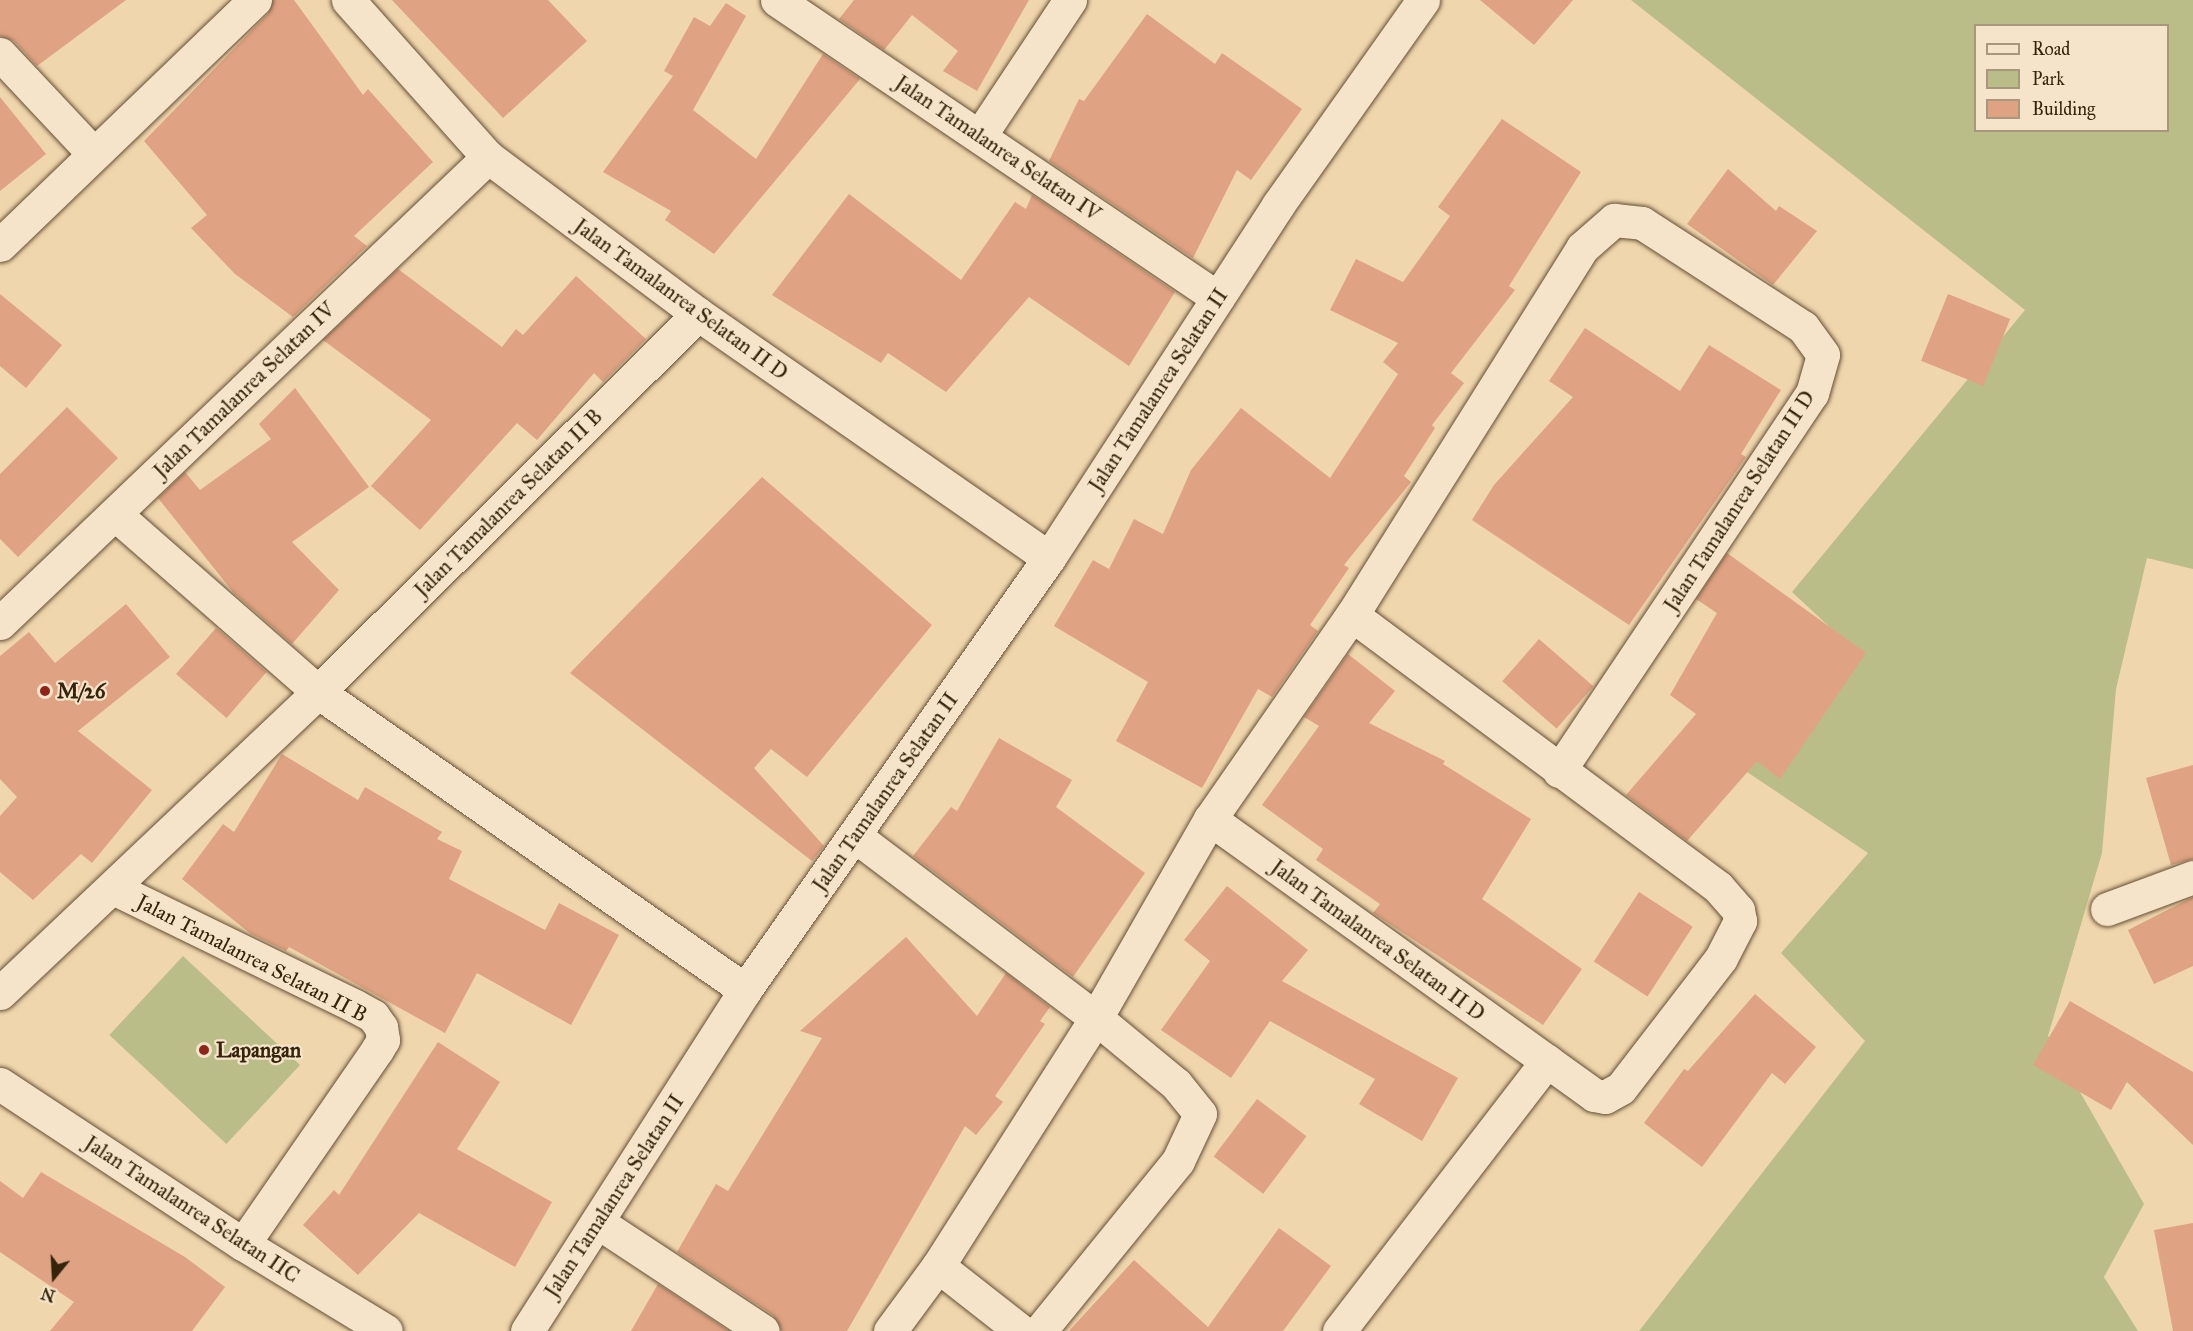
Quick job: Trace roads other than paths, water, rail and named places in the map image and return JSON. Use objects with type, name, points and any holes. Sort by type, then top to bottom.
[{"type":"street","points":[[0,245],[92,152],[255,0]]},
{"type":"street","name":"Jalan Tamalanrea Selatan II D","points":[[348,0],[488,157],[698,314],[1049,558]]},
{"type":"street","name":"Jalan Tamalanrea Selatan IV","points":[[777,0],[981,134],[1218,298]]},
{"type":"street","points":[[981,134],[1070,0]]},
{"type":"street","name":"Jalan Tamalanrea Selatan II","points":[[527,1331],[599,1223],[745,990],[1049,558],[1246,255],[1423,0]]},
{"type":"street","points":[[0,54],[92,152]]},
{"type":"street","name":"Jalan Tamalanrea Selatan IV","points":[[0,623],[488,157]]},
{"type":"street","name":"Jalan Tamalanrea Selatan II D","points":[[890,1331],[938,1266],[1096,1018],[1210,819],[1352,615],[1582,248],[1600,228],[1614,220],[1642,223],[1803,327],[1816,339],[1823,356],[1812,393],[1559,771]]},
{"type":"street","name":"Jalan Tamalanrea Selatan II B","points":[[0,993],[318,692],[698,314]]},
{"type":"street","points":[[115,514],[318,692],[745,990]]},
{"type":"street","name":"Jalan Tamalanrea Selatan II D","points":[[1210,819],[1547,1061],[1582,1091],[1605,1097],[1615,1094],[1721,958],[1740,921],[1738,910],[1718,887],[1352,615]]},
{"type":"street","points":[[855,836],[1096,1018],[1193,1100],[1200,1114],[1199,1124],[1178,1161],[1040,1331]]},
{"type":"street","points":[[2108,909],[2193,877]]},
{"type":"street","name":"Jalan Tamalanrea Selatan II B","points":[[112,888],[355,1006],[373,1016],[381,1027],[383,1040],[377,1050],[243,1244]]},
{"type":"street","points":[[1339,1331],[1547,1061]]},
{"type":"street","name":"Jalan Tamalanrea Selatan IIC","points":[[0,1084],[243,1244],[386,1331]]},
{"type":"street","points":[[599,1223],[763,1331]]},
{"type":"street","points":[[938,1266],[1021,1331]]},
{"type":"place","name":"M/26","points":[[45,691]]},
{"type":"place","name":"Lapangan","points":[[204,1050]]}]
